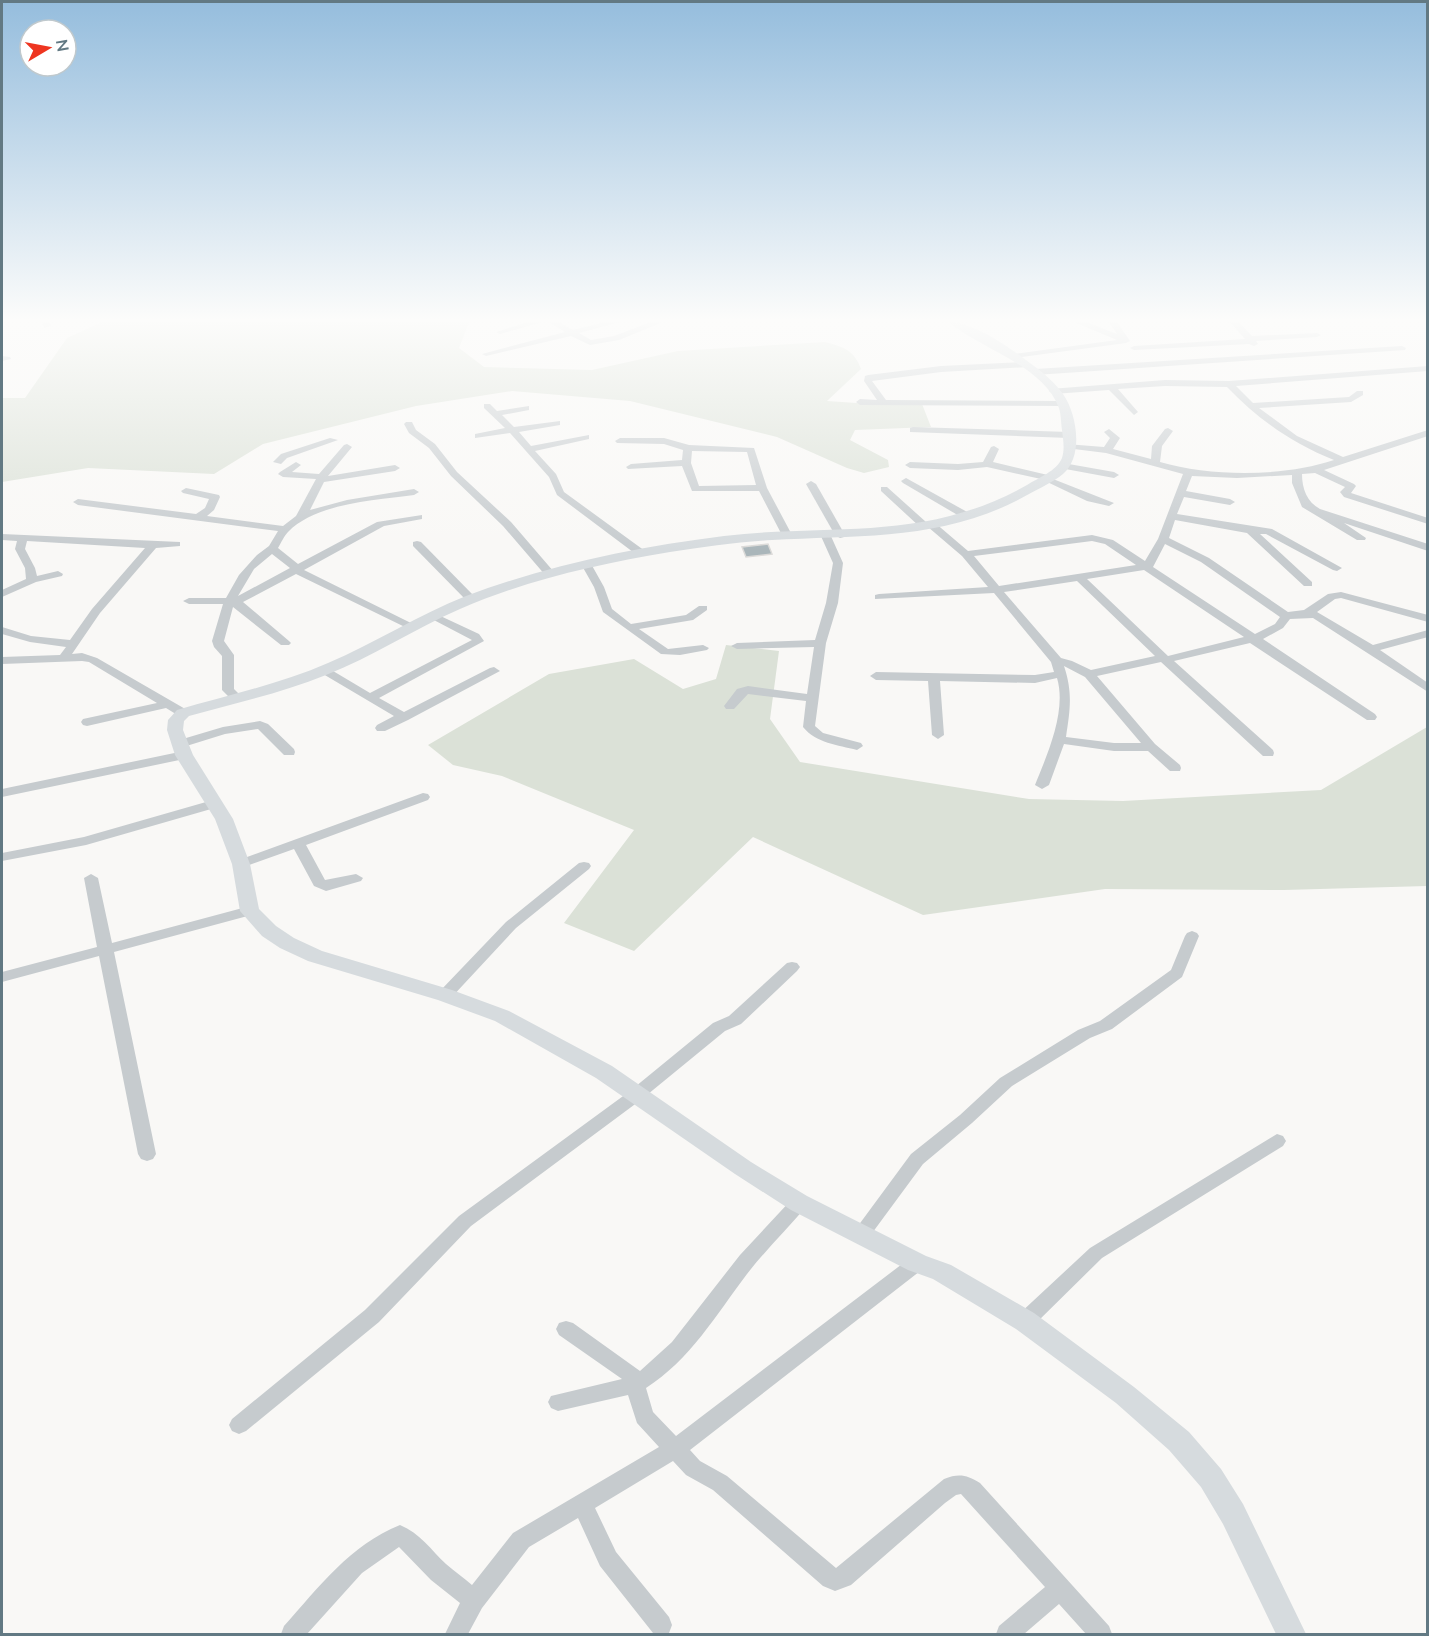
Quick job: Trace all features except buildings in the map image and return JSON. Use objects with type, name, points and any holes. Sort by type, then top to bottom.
[{"type":"street","points":[[880,398],[883,402]]},
{"type":"street","points":[[860,402],[1011,398]]},
{"type":"street","points":[[87,722],[236,697],[324,671],[358,656],[411,626],[471,599],[586,564],[738,538],[881,532],[927,525],[1016,498],[1053,474],[1068,460],[1069,440],[1058,398]]},
{"type":"street","points":[[1120,398],[1134,412]]},
{"type":"street","points":[[1243,398],[1261,417],[1294,440],[1344,460]]},
{"type":"street","points":[[1250,406],[1352,398]]},
{"type":"street","points":[[487,406],[553,476],[560,493],[641,553]]},
{"type":"street","points":[[496,414],[526,408]]},
{"type":"street","points":[[478,436],[557,423]]},
{"type":"street","points":[[409,424],[412,431],[432,446],[454,474],[507,524],[550,574]]},
{"type":"street","points":[[913,430],[1069,440],[1188,473],[1237,475],[1315,469],[1428,433]]},
{"type":"street","points":[[1155,465],[1157,446],[1168,431]]},
{"type":"street","points":[[1107,450],[1115,438],[1109,432]]},
{"type":"street","points":[[530,449],[586,437]]},
{"type":"street","points":[[333,440],[284,456],[278,461],[296,465],[283,472],[284,475],[322,479],[396,468]]},
{"type":"street","points":[[620,441],[664,441],[688,448],[751,450],[762,488],[787,535]]},
{"type":"street","points":[[300,519],[322,479],[347,447]]},
{"type":"street","points":[[688,448],[686,463],[693,486],[699,490],[762,488]]},
{"type":"street","points":[[987,464],[994,449]]},
{"type":"street","points":[[631,467],[686,463]]},
{"type":"street","points":[[910,465],[958,467],[987,464],[1053,474],[1114,475]]},
{"type":"street","points":[[1315,469],[1351,486],[1345,492],[1347,495],[1428,521]]},
{"type":"street","points":[[1297,472],[1297,483],[1306,505],[1361,538]]},
{"type":"street","points":[[1148,566],[1163,539],[1188,473]]},
{"type":"street","points":[[1053,474],[1091,499],[1109,503]]},
{"type":"street","points":[[906,481],[964,515]]},
{"type":"street","points":[[811,484],[833,535],[837,577],[820,644],[809,727],[819,736],[857,746]]},
{"type":"street","points":[[884,489],[966,554],[1058,668],[1065,686],[1059,740],[1042,785]]},
{"type":"street","points":[[186,491],[215,497],[208,510],[198,518]]},
{"type":"street","points":[[236,697],[228,690],[228,655],[220,647],[218,641],[240,580],[263,554],[273,548],[285,529],[300,519],[341,503],[414,492]]},
{"type":"street","points":[[1180,493],[1230,502]]},
{"type":"street","points":[[78,502],[285,529]]},
{"type":"street","points":[[1320,512],[1428,548]]},
{"type":"street","points":[[1170,516],[1268,531],[1337,568]]},
{"type":"street","points":[[189,601],[232,602],[298,571],[381,524],[418,517]]},
{"type":"street","points":[[1250,530],[1308,584]]},
{"type":"street","points":[[2,537],[153,545],[176,544]]},
{"type":"street","points":[[23,538],[20,549],[30,568],[32,580]]},
{"type":"street","points":[[966,554],[1092,538],[1109,542],[1371,717]]},
{"type":"street","points":[[1163,539],[1205,560],[1286,616],[1307,613],[1317,615],[1428,689]]},
{"type":"street","points":[[417,544],[471,599]]},
{"type":"street","points":[[65,656],[71,644],[153,545]]},
{"type":"street","points":[[273,548],[276,553],[295,565],[298,571],[411,626]]},
{"type":"street","points":[[586,564],[599,587],[608,610],[665,652],[703,648]]},
{"type":"street","points":[[879,597],[997,590],[1148,566]]},
{"type":"street","points":[[2,594],[32,580],[58,574]]},
{"type":"street","points":[[1080,578],[1164,659],[1268,753]]},
{"type":"street","points":[[1307,613],[1332,596],[1341,595],[1428,619]]},
{"type":"street","points":[[232,602],[285,643]]},
{"type":"street","points":[[631,627],[689,618],[703,608]]},
{"type":"street","points":[[369,698],[478,641],[475,636],[434,616]]},
{"type":"street","points":[[1089,675],[1252,639],[1279,626],[1286,616]]},
{"type":"street","points":[[2,630],[30,639],[71,644]]},
{"type":"street","points":[[1371,649],[1428,633]]},
{"type":"street","points":[[736,645],[820,644]]},
{"type":"street","points":[[2,661],[65,656],[82,657],[93,660],[175,708]]},
{"type":"street","points":[[876,676],[1035,679],[1068,663],[1089,675],[1151,747],[1175,768]]},
{"type":"street","points":[[324,671],[404,717]]},
{"type":"street","points":[[381,728],[494,671]]},
{"type":"street","points":[[934,676],[938,735]]},
{"type":"street","points":[[730,706],[741,693],[748,690],[812,698]]},
{"type":"street","points":[[175,708],[175,730],[182,749],[224,819],[241,864],[250,911],[269,931],[287,944],[315,956],[445,995],[502,1016],[556,1044],[799,1203],[916,1263],[942,1272],[1025,1321],[1125,1395],[1179,1441],[1211,1478],[1233,1514],[1291,1635]]},
{"type":"street","points":[[2,793],[182,749],[223,731],[264,726],[289,752]]},
{"type":"street","points":[[1059,740],[1114,747],[1151,747]]},
{"type":"street","points":[[241,864],[423,797]]},
{"type":"street","points":[[2,857],[86,841],[213,804]]},
{"type":"street","points":[[298,843],[319,883],[326,886],[356,878]]},
{"type":"street","points":[[445,995],[511,925],[584,866]]},
{"type":"street","points":[[91,878],[147,1154]]},
{"type":"street","points":[[2,977],[250,911]]},
{"type":"street","points":[[861,1235],[917,1159],[966,1119],[1006,1082],[1084,1034],[1106,1025],[1177,973],[1192,936]]},
{"type":"street","points":[[239,1425],[372,1316],[465,1221],[636,1095],[720,1027],[735,1020],[792,967]]},
{"type":"street","points":[[1025,1321],[1096,1253],[1277,1141]]},
{"type":"street","points":[[558,1402],[633,1385],[644,1379],[681,1345],[704,1319],[742,1268],[799,1203]]},
{"type":"street","points":[[456,1635],[474,1600],[521,1540],[675,1449],[916,1263]]},
{"type":"street","points":[[566,1329],[626,1369],[632,1376],[644,1417],[693,1468],[720,1483],[835,1580],[843,1577],[951,1486],[963,1484],[973,1490],[1101,1635]]},
{"type":"street","points":[[582,1503],[608,1559],[662,1625]]},
{"type":"street","points":[[292,1635],[356,1563],[384,1541],[400,1535],[414,1545],[439,1572],[474,1600]]},
{"type":"street","points":[[1007,1635],[1060,1589]]},
{"type":"shaded area","points":[[2,398],[465,398],[416,406],[263,444],[214,474],[88,468],[2,482]]},
{"type":"shaded area","points":[[599,398],[830,398],[827,401],[886,405],[922,404],[931,427],[855,430],[850,440],[888,460],[889,467],[864,473],[847,468],[777,437],[630,401]]},
{"type":"shaded area","points":[[726,645],[779,651],[770,719],[800,762],[1029,799],[1123,801],[1321,790],[1427,727],[1427,886],[1284,890],[1105,889],[923,915],[753,837],[634,951],[564,923],[634,830],[502,776],[453,765],[428,745],[549,674],[634,659],[683,689],[716,679]]}]
